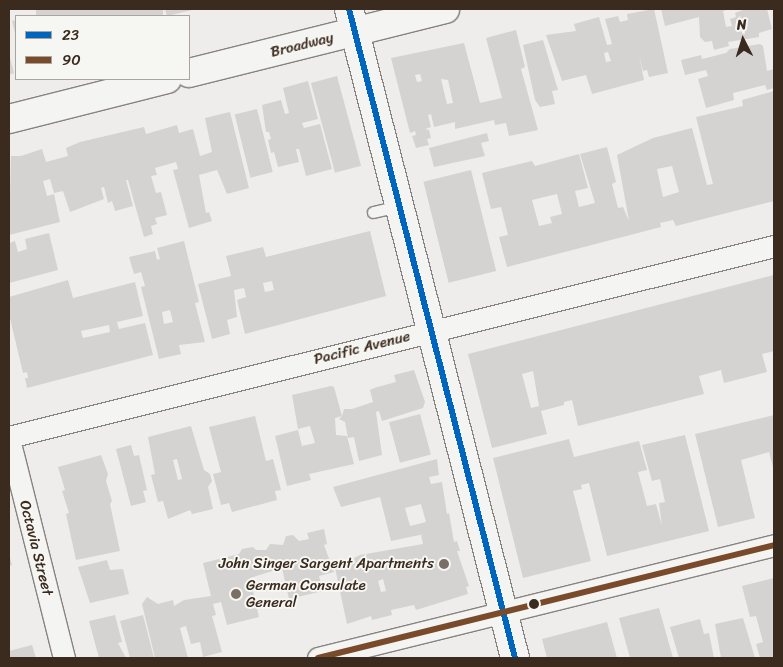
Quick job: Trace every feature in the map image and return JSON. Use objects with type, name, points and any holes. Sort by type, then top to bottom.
[{"type":"street","name":"Broadway","points":[[190,73],[352,20],[445,9]]},
{"type":"street","points":[[352,20],[386,209],[430,331],[515,658]]},
{"type":"street","points":[[9,118],[163,80]]},
{"type":"street","name":"Pacific Avenue","points":[[9,438],[774,246]]},
{"type":"street","name":"Octavia Street","points":[[9,438],[64,658]]},
{"type":"street","points":[[318,658],[774,545]]},
{"type":"building","points":[[36,9],[163,9],[163,15],[36,15]]},
{"type":"building","points":[[165,9],[192,10],[171,15],[167,15]]},
{"type":"building","points":[[654,9],[668,73],[649,77],[647,70],[643,71],[639,55],[644,80],[592,94],[586,75],[562,81],[546,35],[576,31],[574,24],[599,17],[607,45],[612,44],[605,19],[618,16],[620,22],[628,20],[627,14]],"holes":[[[608,52],[611,61],[606,62],[604,53]]]},
{"type":"building","points":[[661,9],[730,9],[723,11],[726,27],[732,26],[730,19],[736,17],[735,13],[745,9],[767,9],[772,29],[759,33],[759,37],[728,42],[729,46],[714,50],[712,41],[705,42],[700,37],[699,17],[665,26]]},
{"type":"building","points":[[15,20],[15,33],[12,21]]},
{"type":"building","points":[[516,30],[525,67],[521,69],[538,130],[509,136],[506,123],[495,125],[494,120],[455,129],[455,122],[434,127],[431,114],[428,115],[431,127],[425,129],[429,130],[431,138],[427,139],[429,145],[416,148],[412,136],[416,135],[415,131],[410,133],[391,58],[464,43],[480,103],[502,98],[486,38]],"holes":[[[420,74],[422,81],[417,82],[415,75]],[[441,79],[448,80],[453,103],[447,104]]]},
{"type":"building","points":[[543,40],[558,90],[552,91],[555,104],[540,107],[535,100],[523,45]]},
{"type":"building","points":[[760,44],[763,46],[767,71],[774,69],[774,88],[767,90],[765,85],[733,93],[734,100],[706,108],[698,79],[708,76],[706,70],[685,75],[681,60],[701,55],[702,59],[726,53],[730,49]]},
{"type":"building","points":[[9,54],[14,73],[9,75]]},
{"type":"building","points":[[337,76],[361,166],[335,173],[311,83]]},
{"type":"building","points":[[308,81],[318,119],[302,123],[304,128],[320,124],[332,169],[306,176],[299,149],[296,149],[299,162],[278,167],[274,152],[271,153],[268,140],[271,139],[269,132],[266,132],[262,105],[281,100],[285,114],[289,113],[283,88]]},
{"type":"building","points":[[774,91],[774,201],[676,226],[673,220],[660,223],[661,227],[507,267],[499,237],[508,235],[501,207],[491,209],[482,173],[532,161],[535,166],[579,154],[588,188],[575,191],[579,207],[595,203],[580,154],[607,147],[616,182],[612,184],[618,208],[623,207],[629,221],[617,155],[653,138],[692,128],[707,185],[713,184],[696,117],[743,106],[742,100]],"holes":[[[672,166],[679,192],[663,197],[657,169]],[[557,194],[562,214],[550,217],[552,223],[539,226],[532,200]]]},
{"type":"building","points":[[257,109],[273,172],[250,178],[235,115]]},
{"type":"building","points":[[230,112],[249,188],[227,194],[217,170],[199,175],[206,213],[209,212],[212,221],[189,228],[173,170],[178,169],[176,162],[155,168],[157,175],[151,176],[156,193],[161,192],[167,215],[155,218],[157,224],[151,226],[153,234],[144,237],[128,180],[126,180],[133,206],[115,211],[112,201],[108,203],[104,187],[101,188],[104,199],[70,212],[63,191],[54,193],[50,179],[43,181],[47,196],[54,194],[60,222],[9,235],[11,156],[21,156],[42,149],[46,162],[68,156],[66,148],[80,142],[144,127],[146,134],[177,125],[179,133],[193,129],[200,156],[212,152],[205,118]]},
{"type":"building","points":[[487,133],[489,141],[481,143],[485,156],[434,167],[429,148]]},
{"type":"building","points":[[471,170],[496,271],[449,283],[423,182]]},
{"type":"building","points":[[370,231],[386,296],[245,334],[237,300],[246,297],[244,288],[234,290],[237,317],[227,320],[230,334],[212,339],[198,284],[231,276],[226,256],[263,247],[266,257]],"holes":[[[272,281],[274,290],[265,292],[263,283]]]},
{"type":"building","points":[[49,233],[58,270],[9,283],[9,243],[15,241],[18,252],[27,249],[25,239]]},
{"type":"building","points":[[184,241],[199,302],[195,303],[205,342],[179,345],[181,354],[159,359],[141,287],[145,286],[141,272],[134,274],[129,257],[155,251],[157,260],[160,259],[157,248]],"holes":[[[170,310],[173,322],[164,324],[162,312]]]},
{"type":"building","points":[[774,275],[774,351],[762,354],[767,372],[724,383],[721,370],[699,376],[704,394],[578,426],[572,400],[564,402],[564,405],[541,411],[547,434],[492,448],[468,354]],"holes":[[[533,371],[539,406],[531,408],[522,374]]]},
{"type":"building","points":[[68,280],[73,298],[135,282],[143,316],[117,322],[119,329],[145,323],[153,355],[27,388],[25,378],[28,378],[27,372],[23,373],[9,314],[9,297]],"holes":[[[109,325],[110,332],[83,338],[81,331]]]},
{"type":"building","points":[[414,370],[425,402],[423,408],[382,421],[379,411],[376,412],[382,455],[359,461],[354,437],[348,438],[345,422],[339,419],[344,409],[352,409],[373,402],[370,390],[396,382],[394,375]]},
{"type":"building","points":[[331,386],[334,387],[342,416],[335,418],[336,435],[347,436],[354,464],[309,474],[311,480],[287,486],[275,436],[298,430],[302,446],[315,443],[310,426],[298,429],[292,395]]},
{"type":"building","points":[[420,414],[431,455],[400,463],[389,422]]},
{"type":"building","points":[[774,415],[774,471],[769,452],[741,460],[755,518],[718,527],[695,434]]},
{"type":"building","points":[[255,416],[266,461],[273,459],[281,490],[275,491],[277,500],[232,512],[229,503],[221,505],[213,474],[221,472],[209,427]]},
{"type":"building","points":[[191,426],[204,470],[210,474],[212,481],[208,487],[213,509],[192,514],[190,510],[168,519],[163,501],[158,502],[151,475],[155,474],[148,437]],"holes":[[[177,459],[182,479],[178,480],[173,460]]]},
{"type":"building","points":[[685,435],[709,531],[607,556],[589,483],[581,485],[582,489],[573,491],[591,561],[523,578],[493,458],[569,439],[574,457],[639,441],[647,470],[638,472],[647,506],[656,504],[662,526],[659,503],[665,502],[660,479],[652,481],[642,445]]},
{"type":"building","points":[[131,445],[134,456],[139,455],[147,490],[143,491],[146,502],[131,506],[116,449]]},
{"type":"building","points":[[101,455],[108,474],[106,481],[112,501],[110,504],[120,551],[76,560],[66,514],[69,513],[62,491],[65,490],[58,467]]},
{"type":"building","points":[[437,459],[439,475],[429,477],[431,484],[442,482],[454,542],[457,541],[460,551],[457,551],[469,586],[466,587],[468,594],[416,610],[414,605],[391,610],[392,615],[372,620],[371,616],[347,624],[335,568],[355,563],[354,558],[360,555],[423,544],[421,535],[429,533],[391,541],[380,497],[341,507],[333,487]],"holes":[[[421,504],[426,522],[410,526],[405,508]],[[383,579],[386,591],[381,592],[378,581]]]},
{"type":"building","points":[[324,529],[327,544],[324,545],[334,572],[319,576],[323,591],[289,599],[282,568],[250,578],[259,617],[227,625],[221,602],[213,604],[216,615],[212,616],[222,652],[203,657],[200,642],[191,644],[186,626],[180,628],[188,658],[155,658],[142,604],[147,597],[158,604],[173,600],[174,606],[184,600],[211,596],[203,563],[239,554],[242,549],[253,547],[256,550],[266,550],[270,544],[283,545],[286,536],[293,535],[299,541],[309,539],[307,533]]},
{"type":"building","points":[[9,554],[12,565],[9,566]]},
{"type":"building","points":[[107,560],[110,570],[123,569],[129,594],[90,603],[78,567]]},
{"type":"building","points":[[774,578],[774,658],[760,658],[756,644],[763,642],[756,616],[750,617],[742,586]]},
{"type":"building","points":[[659,608],[673,658],[630,658],[619,618]]},
{"type":"building","points":[[115,615],[122,642],[118,643],[126,658],[99,658],[89,621]]},
{"type":"building","points":[[143,615],[154,658],[130,658],[120,621]]},
{"type":"building","points":[[743,618],[755,658],[721,658],[715,624]]},
{"type":"building","points":[[700,619],[704,634],[709,633],[714,658],[679,658],[670,627]]},
{"type":"building","points":[[607,622],[617,658],[547,658],[542,639]]},
{"type":"building","points":[[32,645],[36,658],[9,658],[9,651]]},
{"type":"transit line","name":"23","points":[[349,9],[515,658]]},
{"type":"transit line","name":"90","points":[[318,658],[774,545]]},
{"type":"place","name":"John Singer Sargent Apartments","points":[[444,564]]},
{"type":"place","name":"German Consulate General","points":[[236,594]]}]
